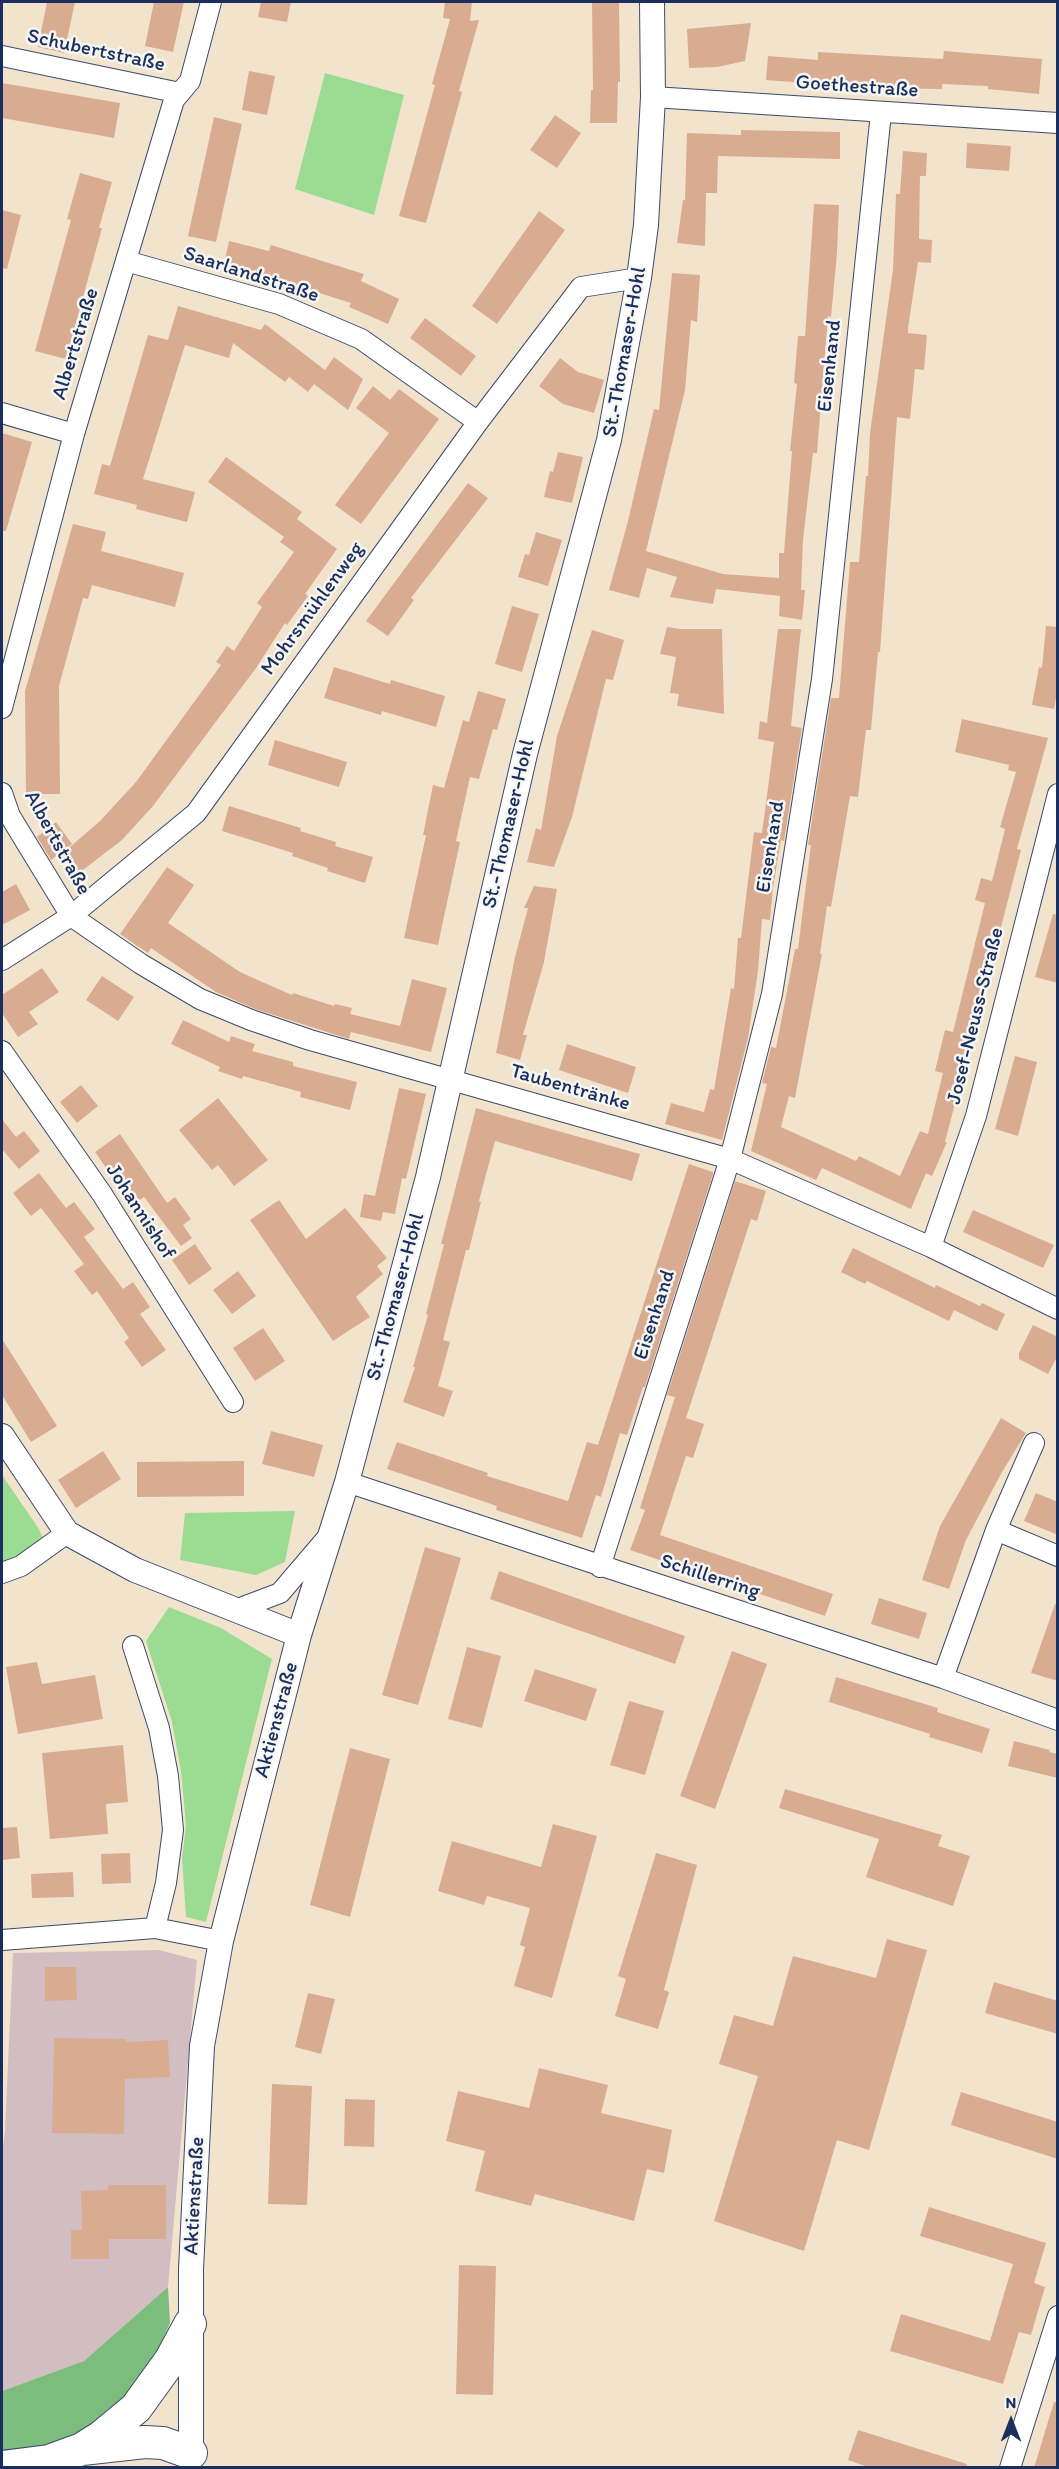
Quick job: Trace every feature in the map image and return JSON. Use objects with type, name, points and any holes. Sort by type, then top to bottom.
[{"type":"highway","points":[[82,2458],[101,2437],[136,2408],[170,2361],[190,2324]]},
{"type":"highway","points":[[2,2467],[82,2458],[145,2442],[163,2443],[190,2453]]},
{"type":"highway","points":[[160,2468],[190,2453]]},
{"type":"street","name":"Albertstraße","points":[[2,708],[8,649],[174,100],[190,81],[211,2]]},
{"type":"street","name":"St.-Thomaser-Hohl","points":[[299,1635],[347,1482],[428,1177],[525,754],[609,440],[639,278],[646,225],[653,97],[652,2]]},
{"type":"street","name":"Schubertstraße","points":[[2,56],[180,93]]},
{"type":"street","name":"Goethestraße","points":[[653,97],[1058,123]]},
{"type":"street","name":"Eisenhand","points":[[600,1567],[730,1159],[772,994],[822,679],[881,113]]},
{"type":"street","name":"Saarlandstraße","points":[[126,261],[279,304],[361,339],[478,422]]},
{"type":"street","name":"Mohrsmühlenweg","points":[[2,960],[71,916],[196,813],[478,422],[581,287],[639,278]]},
{"type":"street","points":[[2,413],[74,434]]},
{"type":"street","name":"Albertstraße","points":[[2,793],[10,816],[71,916]]},
{"type":"street","name":"Josef-Neuss-Straße","points":[[931,1247],[976,1116],[1058,794]]},
{"type":"street","name":"Taubentränke","points":[[71,916],[141,964],[200,999],[251,1020],[310,1040],[730,1159],[931,1247],[1058,1310]]},
{"type":"street","name":"Johannishof","points":[[2,1051],[102,1194],[233,1402]]},
{"type":"street","name":"Aktienstraße","points":[[2,1436],[67,1533],[135,1570],[299,1635],[221,1941],[202,2046],[190,2324],[190,2453]]},
{"type":"street","points":[[943,1678],[996,1530],[1034,1443]]},
{"type":"street","name":"Schillerring","points":[[347,1482],[943,1678],[1057,1720]]},
{"type":"street","points":[[996,1530],[1058,1556]]},
{"type":"street","points":[[2,1573],[21,1566],[67,1533]]},
{"type":"street","points":[[235,1610],[280,1593],[329,1536]]},
{"type":"street","points":[[134,1646],[159,1728],[168,1776],[173,1830],[166,1883],[155,1928]]},
{"type":"street","points":[[2,1940],[155,1928],[221,1941]]},
{"type":"street","points":[[1010,2468],[1058,2316]]},
{"type":"shaded area","points":[[159,1950],[197,1960],[168,2287],[84,2361],[2,2391],[2,2153],[13,1953]]},
{"type":"green space","points":[[325,73],[404,95],[374,215],[295,189]]},
{"type":"green space","points":[[2,1475],[39,1529],[44,1541],[18,1560],[2,1566]]},
{"type":"green space","points":[[295,1511],[285,1562],[256,1575],[180,1560],[185,1513]]},
{"type":"green space","points":[[169,1607],[221,1628],[272,1659],[206,1922],[186,1917],[182,1859],[186,1825],[181,1771],[172,1722],[146,1641]]},
{"type":"green space","points":[[168,2287],[170,2323],[145,2380],[76,2441],[2,2454],[2,2391],[84,2361]]},
{"type":"building","points":[[47,2],[75,2],[64,53],[38,47]]},
{"type":"building","points":[[154,2],[184,2],[173,52],[145,46]]},
{"type":"building","points":[[261,2],[291,2],[287,22],[258,17]]},
{"type":"building","points":[[445,2],[472,2],[470,21],[479,20],[426,223],[399,216],[435,85],[432,84],[450,19],[443,18]]},
{"type":"building","points":[[592,2],[619,2],[620,82],[618,82],[617,123],[590,123],[591,90],[593,90]]},
{"type":"building","points":[[751,23],[745,61],[717,67],[689,68],[687,29]]},
{"type":"building","points":[[944,51],[1042,59],[1039,94],[988,89],[988,86],[942,84],[942,89],[871,88],[766,80],[768,56],[818,60],[818,52],[943,59]]},
{"type":"building","points":[[249,71],[275,76],[267,115],[242,110]]},
{"type":"building","points":[[2,83],[120,103],[114,138],[2,118]]},
{"type":"building","points":[[555,115],[581,133],[557,168],[530,150]]},
{"type":"building","points":[[214,117],[242,124],[216,242],[188,236]]},
{"type":"building","points":[[741,130],[840,132],[840,159],[718,156],[717,193],[706,193],[705,246],[677,243],[683,200],[685,200],[687,133],[741,135]]},
{"type":"building","points":[[967,143],[1011,146],[1009,171],[966,168]]},
{"type":"building","points":[[903,151],[927,153],[926,176],[920,176],[919,239],[932,240],[931,263],[918,262],[908,328],[908,333],[927,335],[924,370],[915,369],[910,419],[897,417],[880,652],[878,652],[871,730],[866,730],[858,797],[850,796],[831,907],[827,906],[820,954],[822,954],[795,1098],[789,1096],[781,1127],[856,1161],[859,1156],[900,1176],[920,1131],[928,1134],[943,1073],[935,1071],[945,1030],[953,1032],[985,903],[975,900],[981,878],[992,881],[1005,829],[1000,827],[1016,772],[1008,770],[1009,765],[955,752],[962,719],[1048,738],[1017,849],[1021,850],[945,1142],[947,1142],[932,1176],[926,1173],[911,1209],[822,1168],[816,1180],[751,1151],[767,1084],[762,1083],[771,1047],[776,1048],[795,949],[798,949],[811,845],[808,845],[831,698],[839,698],[850,562],[859,562],[870,433],[893,270],[896,194],[900,194]]},
{"type":"building","points":[[80,173],[112,182],[99,228],[102,228],[66,359],[35,351],[71,220],[67,219]]},
{"type":"building","points":[[814,204],[839,205],[837,253],[831,317],[828,316],[817,453],[813,453],[803,540],[801,590],[805,590],[802,620],[779,616],[780,596],[716,589],[713,604],[670,597],[677,577],[647,568],[639,598],[609,590],[654,409],[659,410],[672,273],[700,275],[697,322],[691,320],[685,390],[646,551],[723,574],[779,578],[779,553],[784,553],[792,451],[790,451],[797,384],[794,383],[798,336],[805,336]]},
{"type":"building","points":[[2,210],[21,215],[7,269],[2,268]]},
{"type":"building","points":[[539,211],[565,230],[497,324],[472,306]]},
{"type":"building","points":[[229,241],[269,251],[271,245],[364,274],[361,281],[399,299],[388,324],[349,307],[351,303],[262,275],[262,273],[224,264]]},
{"type":"building","points":[[178,306],[261,330],[265,324],[325,370],[334,357],[363,379],[348,410],[314,384],[308,392],[289,377],[285,382],[233,343],[229,358],[185,345],[143,479],[195,492],[187,522],[136,509],[137,505],[94,494],[102,464],[110,466],[148,335],[168,340]]},
{"type":"building","points":[[425,318],[476,356],[461,376],[410,338]]},
{"type":"building","points":[[560,358],[578,372],[604,380],[594,413],[563,404],[539,386]]},
{"type":"building","points":[[373,386],[390,400],[399,389],[439,419],[361,524],[335,505],[389,433],[356,408]]},
{"type":"building","points":[[2,433],[32,442],[6,531],[2,531]]},
{"type":"building","points":[[558,452],[583,457],[572,503],[544,497],[550,471],[553,472]]},
{"type":"building","points":[[226,457],[302,512],[297,519],[337,549],[305,594],[308,596],[287,625],[285,623],[256,668],[153,806],[122,840],[79,873],[63,853],[100,821],[136,782],[221,665],[216,662],[227,646],[234,651],[262,607],[257,603],[294,552],[280,542],[284,537],[208,482]]},
{"type":"building","points":[[468,483],[488,498],[411,598],[414,600],[388,636],[366,621]]},
{"type":"building","points":[[73,524],[106,532],[101,551],[184,573],[175,607],[92,585],[88,599],[83,598],[59,686],[60,794],[26,794],[25,691]]},
{"type":"building","points":[[536,532],[562,540],[548,586],[518,577],[525,554],[529,555]]},
{"type":"building","points":[[512,606],[539,614],[522,672],[495,664]]},
{"type":"building","points":[[1046,626],[1058,627],[1058,687],[1054,709],[1032,705],[1039,667],[1042,668]]},
{"type":"building","points":[[667,627],[722,629],[724,714],[677,706],[679,694],[670,693],[676,657],[660,654]]},
{"type":"building","points":[[778,629],[801,629],[791,726],[802,728],[784,841],[781,840],[773,888],[770,920],[762,919],[758,971],[748,1038],[722,1140],[665,1124],[671,1103],[704,1112],[710,1089],[714,1090],[731,988],[734,989],[738,938],[741,938],[754,832],[762,833],[774,742],[758,739],[760,721],[767,723]]},
{"type":"building","points":[[592,630],[624,640],[613,680],[606,679],[572,817],[554,867],[527,862],[536,828],[541,830],[557,736]]},
{"type":"building","points":[[334,667],[390,684],[391,680],[445,696],[436,727],[382,711],[381,715],[324,698]]},
{"type":"building","points":[[478,691],[506,699],[497,730],[493,729],[479,779],[470,777],[456,841],[460,842],[438,945],[404,938],[426,835],[423,835],[433,785],[444,788],[463,720],[469,722]]},
{"type":"building","points":[[275,740],[347,762],[339,787],[268,765]]},
{"type":"building","points":[[229,806],[301,828],[300,831],[336,842],[335,846],[373,857],[365,883],[327,871],[328,868],[292,856],[293,853],[222,831]]},
{"type":"building","points":[[56,822],[72,844],[51,860],[37,837]]},
{"type":"building","points":[[167,867],[194,885],[168,923],[240,972],[292,995],[293,993],[334,1006],[335,1004],[352,1008],[350,1014],[400,1026],[412,979],[447,988],[431,1052],[351,1032],[349,1039],[255,1009],[216,992],[151,948],[148,953],[120,934]]},
{"type":"building","points":[[16,884],[30,910],[2,925],[2,892]]},
{"type":"building","points":[[534,886],[557,889],[544,962],[523,1035],[527,1035],[520,1060],[496,1053],[515,957],[528,908],[524,908]]},
{"type":"building","points":[[1053,914],[1058,915],[1058,983],[1035,977]]},
{"type":"building","points":[[42,968],[59,992],[29,1012],[38,1024],[18,1037],[2,1013],[2,995]]},
{"type":"building","points":[[102,976],[134,997],[118,1021],[86,1000]]},
{"type":"building","points":[[183,1020],[229,1042],[231,1036],[255,1044],[252,1051],[293,1062],[293,1066],[357,1082],[350,1110],[300,1097],[301,1092],[243,1076],[242,1079],[218,1071],[220,1067],[171,1044]]},
{"type":"building","points":[[567,1044],[636,1067],[628,1093],[559,1070]]},
{"type":"building","points":[[1015,1056],[1037,1062],[1018,1136],[995,1129]]},
{"type":"building","points":[[81,1085],[98,1106],[77,1123],[60,1102]]},
{"type":"building","points":[[399,1088],[426,1094],[406,1179],[402,1178],[395,1214],[383,1212],[381,1221],[360,1217],[364,1194],[375,1196]]},
{"type":"building","points":[[218,1098],[268,1160],[234,1186],[218,1165],[212,1170],[179,1130]]},
{"type":"building","points":[[476,1108],[640,1154],[632,1181],[495,1141],[469,1250],[466,1250],[443,1340],[450,1342],[438,1386],[453,1391],[444,1417],[403,1402],[415,1367],[413,1367],[428,1315],[426,1314],[444,1244],[441,1244]]},
{"type":"building","points":[[2,1119],[16,1137],[24,1131],[40,1151],[19,1169],[2,1149]]},
{"type":"building","points":[[120,1134],[167,1203],[175,1197],[191,1219],[183,1225],[192,1238],[181,1246],[144,1197],[132,1205],[95,1152]]},
{"type":"building","points":[[689,1164],[713,1172],[713,1174],[645,1387],[643,1387],[627,1435],[620,1433],[601,1497],[596,1495],[582,1538],[496,1510],[497,1506],[387,1469],[397,1442],[488,1473],[487,1476],[568,1501],[587,1442],[598,1445]]},
{"type":"building","points":[[39,1173],[66,1208],[74,1202],[95,1229],[84,1237],[123,1289],[133,1282],[150,1307],[140,1314],[166,1350],[142,1367],[124,1342],[129,1338],[97,1291],[92,1295],[74,1271],[84,1264],[41,1208],[31,1216],[13,1193]]},
{"type":"building","points":[[735,1181],[766,1191],[757,1221],[751,1219],[686,1418],[704,1424],[693,1458],[686,1456],[660,1535],[833,1594],[825,1616],[630,1550],[645,1510],[640,1508],[675,1397],[667,1395]]},
{"type":"building","points":[[279,1200],[306,1239],[345,1208],[387,1258],[377,1266],[383,1274],[356,1297],[370,1317],[333,1341],[250,1220]]},
{"type":"building","points":[[973,1210],[1054,1245],[1043,1268],[963,1232]]},
{"type":"building","points":[[195,1244],[212,1269],[189,1285],[172,1260]]},
{"type":"building","points":[[853,1248],[935,1288],[936,1285],[980,1306],[982,1303],[1005,1314],[997,1331],[954,1310],[949,1321],[867,1281],[865,1284],[841,1272]]},
{"type":"building","points":[[238,1271],[256,1296],[232,1314],[213,1290]]},
{"type":"building","points":[[1033,1325],[1058,1337],[1058,1355],[1048,1374],[1019,1359],[1019,1353]]},
{"type":"building","points":[[263,1328],[285,1361],[255,1381],[233,1348]]},
{"type":"building","points":[[2,1339],[57,1426],[31,1442],[2,1395]]},
{"type":"building","points":[[1001,1418],[1026,1433],[1002,1472],[966,1540],[949,1589],[922,1580],[940,1526]]},
{"type":"building","points":[[271,1431],[323,1445],[314,1477],[262,1464]]},
{"type":"building","points":[[103,1451],[121,1479],[76,1508],[58,1480]]},
{"type":"building","points":[[244,1461],[244,1496],[137,1497],[137,1462]]},
{"type":"building","points":[[1036,1493],[1058,1502],[1058,1535],[1024,1521]]},
{"type":"building","points":[[425,1547],[461,1558],[418,1705],[382,1695]]},
{"type":"building","points":[[499,1571],[685,1636],[675,1664],[490,1599]]},
{"type":"building","points":[[879,1598],[927,1613],[919,1639],[871,1624]]},
{"type":"building","points":[[1055,1604],[1058,1605],[1058,1681],[1031,1673]]},
{"type":"building","points":[[467,1647],[501,1656],[482,1728],[448,1719]]},
{"type":"building","points":[[732,1651],[767,1664],[715,1809],[680,1796]]},
{"type":"building","points":[[37,1662],[42,1684],[95,1675],[103,1719],[18,1734],[6,1667]]},
{"type":"building","points":[[535,1669],[597,1689],[586,1721],[524,1701]]},
{"type":"building","points":[[836,1677],[938,1708],[937,1712],[990,1729],[982,1753],[829,1702]]},
{"type":"building","points":[[629,1701],[664,1711],[645,1775],[610,1765]]},
{"type":"building","points":[[1014,1741],[1058,1754],[1058,1778],[1008,1766]]},
{"type":"building","points":[[123,1745],[128,1802],[106,1804],[108,1834],[50,1839],[42,1753]]},
{"type":"building","points":[[350,1748],[390,1759],[350,1917],[310,1905]]},
{"type":"building","points":[[785,1789],[942,1835],[938,1846],[970,1856],[953,1906],[866,1877],[879,1839],[779,1808]]},
{"type":"building","points":[[553,1824],[597,1836],[552,1998],[514,1986],[525,1947],[520,1945],[530,1908],[487,1896],[484,1905],[438,1891],[452,1841],[541,1867]]},
{"type":"building","points":[[17,1827],[20,1858],[2,1860],[2,1828]]},
{"type":"building","points":[[130,1853],[131,1883],[102,1884],[101,1854]]},
{"type":"building","points":[[656,1853],[697,1865],[664,1990],[669,1992],[658,2029],[615,2016],[626,1979],[618,1976]]},
{"type":"building","points":[[73,1872],[74,1897],[32,1898],[31,1874]]},
{"type":"building","points":[[887,1939],[927,1950],[869,2150],[837,2140],[804,2251],[714,2221],[758,2076],[719,2064],[734,2015],[773,2026],[793,1956],[876,1978]]},
{"type":"building","points":[[45,1967],[76,1967],[77,2000],[45,2001]]},
{"type":"building","points":[[994,1982],[1058,2001],[1058,2034],[985,2013]]},
{"type":"building","points":[[308,1993],[335,1999],[321,2054],[295,2047]]},
{"type":"building","points":[[54,2038],[126,2039],[126,2042],[168,2040],[170,2077],[125,2079],[124,2134],[52,2133]]},
{"type":"building","points":[[539,2068],[608,2085],[601,2113],[672,2130],[664,2173],[647,2169],[634,2221],[535,2194],[531,2206],[475,2191],[485,2151],[446,2141],[458,2091],[529,2108]]},
{"type":"building","points":[[272,2084],[312,2086],[307,2205],[268,2204]]},
{"type":"building","points":[[961,2092],[1058,2122],[1058,2159],[951,2125]]},
{"type":"building","points":[[345,2099],[375,2100],[374,2147],[344,2146]]},
{"type":"building","points":[[108,2185],[166,2185],[166,2239],[109,2239],[109,2259],[71,2259],[71,2230],[82,2230],[81,2191],[108,2190]]},
{"type":"building","points":[[929,2207],[1046,2243],[1034,2283],[1045,2287],[1031,2335],[1019,2332],[1003,2384],[890,2351],[901,2314],[990,2341],[1013,2264],[920,2236]]},
{"type":"building","points":[[459,2265],[496,2266],[493,2395],[456,2394]]},
{"type":"building","points":[[1054,2402],[1058,2403],[1058,2468],[1034,2468]]},
{"type":"building","points":[[858,2430],[967,2464],[966,2468],[871,2468],[848,2460]]}]
